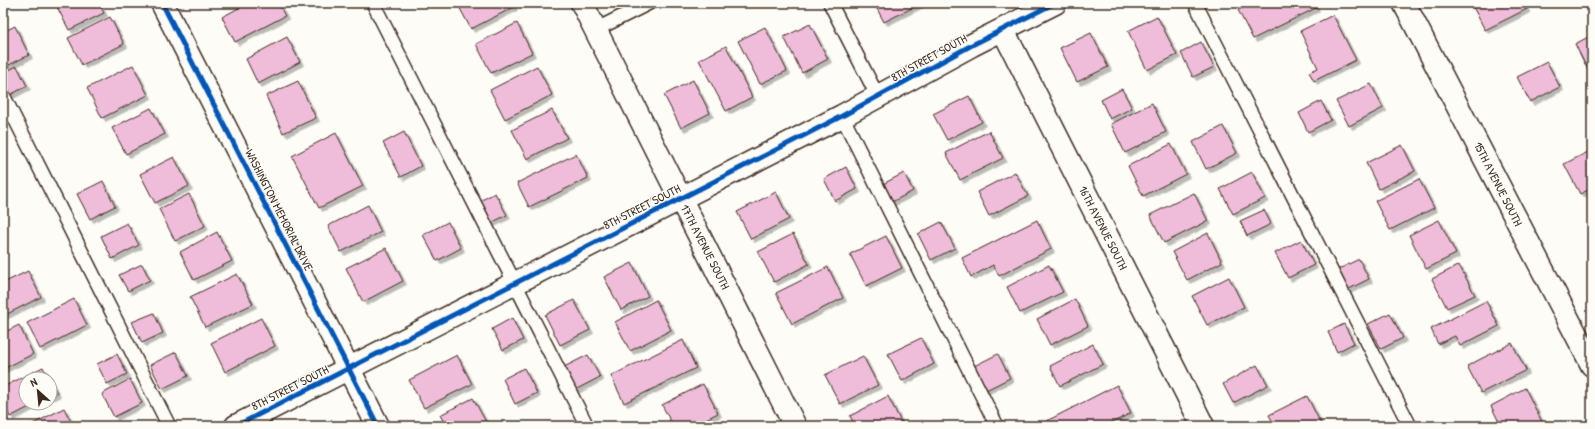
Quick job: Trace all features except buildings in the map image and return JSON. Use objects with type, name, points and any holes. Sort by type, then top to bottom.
[{"type":"street","name":"WASHINGTON MEMORIAL DRIVE","points":[[162,3],[350,368],[378,426]]},
{"type":"street","name":"17TH AVENUE SOUTH","points":[[582,3],[795,426]]},
{"type":"street","name":"8TH STREET SOUTH","points":[[236,426],[842,116],[972,45],[1055,3]]},
{"type":"street","name":"15TH AVENUE SOUTH","points":[[1404,3],[1592,365]]},
{"type":"street","name":"16TH AVENUE SOUTH","points":[[1003,30],[1203,426]]},
{"type":"lane","points":[[373,3],[587,426]]},
{"type":"lane","points":[[595,30],[650,3]]},
{"type":"lane","points":[[830,3],[878,97]]},
{"type":"lane","points":[[1195,3],[1410,426]]},
{"type":"lane","points":[[3,95],[169,426]]},
{"type":"lane","points":[[842,116],[997,426]]},
{"type":"cycle path","points":[[162,3],[378,426]]},
{"type":"cycle path","points":[[236,426],[842,116],[972,45],[1055,3]]}]
